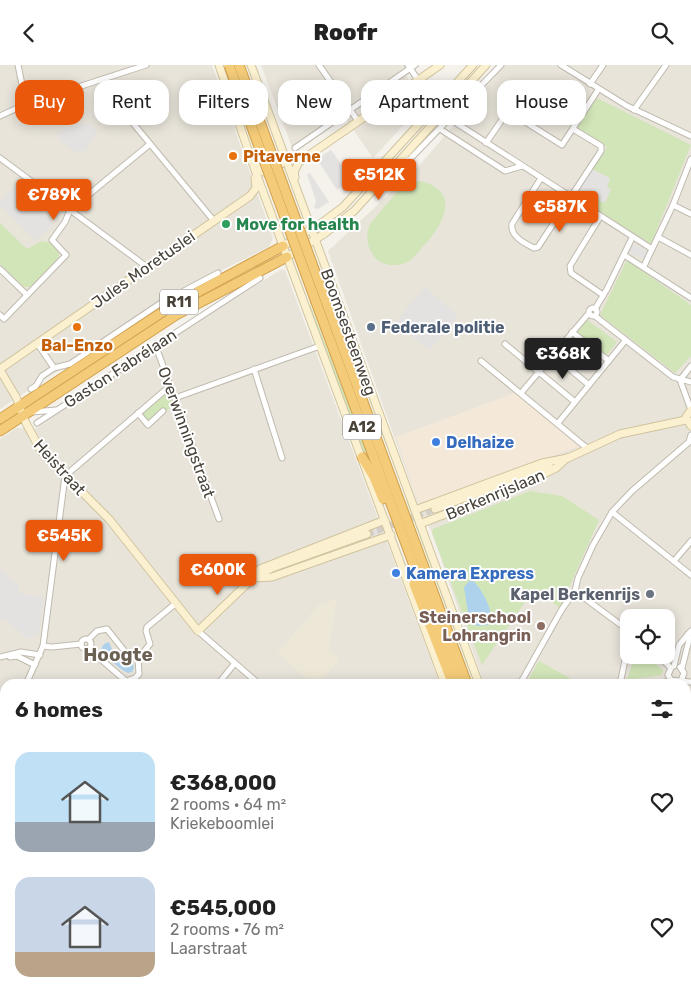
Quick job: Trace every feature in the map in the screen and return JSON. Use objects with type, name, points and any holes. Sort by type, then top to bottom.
[{"type":"highway","name":"A12","points":[[229,65],[321,301],[458,679]]},
{"type":"highway","name":"A12","points":[[239,65],[321,301],[457,679]]},
{"type":"highway","name":"R11","points":[[0,419],[163,311],[283,246]]},
{"type":"highway","name":"R11","points":[[0,431],[176,315],[287,257]]},
{"type":"highway","points":[[362,457],[374,477],[457,679]]},
{"type":"main road","name":"Boomsesteenweg","points":[[220,65],[265,197],[385,520],[457,679]]},
{"type":"main road","name":"Boomsesteenweg","points":[[251,65],[477,679]]},
{"type":"main road","points":[[418,80],[440,65]]},
{"type":"main road","name":"R11","points":[[283,246],[334,214],[359,190],[473,65]]},
{"type":"main road","name":"R11","points":[[287,257],[316,240],[354,211],[486,65]]},
{"type":"main road","points":[[461,66],[463,76]]},
{"type":"main road","points":[[294,182],[294,172],[299,162],[361,119]]},
{"type":"main road","points":[[252,155],[261,171],[267,173],[281,164],[282,150]]},
{"type":"main road","points":[[286,158],[299,162]]},
{"type":"main road","points":[[250,196],[256,187],[256,170]]},
{"type":"main road","points":[[250,196],[265,197]]},
{"type":"main road","name":"Jules Moretuslei","points":[[0,370],[250,196]]},
{"type":"main road","points":[[297,283],[327,271]]},
{"type":"main road","points":[[300,291],[330,279]]},
{"type":"main road","name":"Heistraat","points":[[0,370],[26,414],[41,451],[109,519],[198,631]]},
{"type":"main road","points":[[689,423],[691,410]]},
{"type":"main road","name":"Berkenrijslaan","points":[[415,510],[542,463],[568,458],[620,434],[689,423]]},
{"type":"main road","points":[[435,509],[568,458]]},
{"type":"main road","name":"Berkenrijslaan","points":[[420,524],[524,483],[556,468],[568,458]]},
{"type":"main road","points":[[198,631],[260,569],[278,560],[385,520]]},
{"type":"main road","points":[[253,578],[272,568],[367,534]]},
{"type":"main road","points":[[253,578],[272,577],[391,535]]},
{"type":"street","points":[[18,65],[21,80]]},
{"type":"street","points":[[103,80],[146,65]]},
{"type":"street","points":[[319,65],[330,80]]},
{"type":"street","points":[[487,80],[501,65]]},
{"type":"street","points":[[561,65],[598,90],[634,110],[691,136]]},
{"type":"street","points":[[590,84],[603,65]]},
{"type":"street","points":[[634,110],[666,65]]},
{"type":"street","points":[[351,108],[411,66],[418,80]]},
{"type":"street","points":[[486,143],[508,111],[562,145],[598,90]]},
{"type":"street","points":[[0,116],[15,109]]},
{"type":"street","points":[[351,110],[358,121]]},
{"type":"street","points":[[135,125],[214,221]]},
{"type":"street","points":[[295,148],[327,125]]},
{"type":"street","points":[[394,166],[410,159],[444,125]]},
{"type":"street","points":[[459,125],[632,238],[652,249]]},
{"type":"street","points":[[440,129],[505,171],[522,166]]},
{"type":"street","points":[[541,178],[512,224],[512,234],[531,247],[538,247],[601,151],[601,146],[573,129]]},
{"type":"street","points":[[0,315],[4,319],[66,255],[52,240],[65,222],[70,210],[150,143]]},
{"type":"street","points":[[0,158],[148,267]]},
{"type":"street","points":[[644,266],[673,205],[691,159]]},
{"type":"street","points":[[673,205],[691,213]]},
{"type":"street","points":[[600,217],[570,266],[572,273],[603,295]]},
{"type":"street","points":[[658,237],[691,255]]},
{"type":"street","points":[[595,315],[597,312],[595,309],[632,238]]},
{"type":"street","points":[[624,255],[644,266],[691,298]]},
{"type":"street","points":[[1,270],[28,295]]},
{"type":"street","points":[[31,389],[36,386],[42,375],[54,368],[70,364],[161,303],[218,273]]},
{"type":"street","name":"Gaston Fabrélaan","points":[[37,423],[155,344],[260,278]]},
{"type":"street","points":[[521,393],[591,309],[595,309]]},
{"type":"street","points":[[589,313],[591,316],[595,315],[625,341],[673,377],[691,381]]},
{"type":"street","points":[[572,331],[609,361]]},
{"type":"street","points":[[558,423],[625,341]]},
{"type":"street","points":[[37,343],[54,368]]},
{"type":"street","name":"Overwinningstraat","points":[[155,344],[218,519]]},
{"type":"street","points":[[505,344],[575,402]]},
{"type":"street","points":[[175,397],[320,345]]},
{"type":"street","points":[[553,355],[589,385]]},
{"type":"street","points":[[482,361],[588,449]]},
{"type":"street","points":[[680,380],[691,366]]},
{"type":"street","points":[[254,369],[282,459]]},
{"type":"street","points":[[680,380],[691,410]]},
{"type":"street","points":[[29,679],[43,646],[65,476],[170,386]]},
{"type":"street","name":"Gaston Fabrélaan","points":[[26,414],[56,410]]},
{"type":"street","points":[[138,413],[148,425],[163,411]]},
{"type":"street","points":[[523,679],[575,591],[578,578],[593,545],[612,512],[632,491],[689,442],[691,435]]},
{"type":"street","points":[[612,512],[691,575]]},
{"type":"street","points":[[674,561],[691,541]]},
{"type":"street","points":[[575,591],[620,624]]},
{"type":"street","points":[[132,679],[139,674],[138,659],[150,645],[146,631],[147,627],[175,604]]},
{"type":"street","points":[[81,644],[84,639],[89,639],[97,631],[107,629],[126,653],[138,659]]},
{"type":"street","name":"Heistraat","points":[[198,631],[253,679]]},
{"type":"street","points":[[673,679],[668,675],[679,645],[690,632]]},
{"type":"street","points":[[680,679],[684,676],[682,669],[690,632]]},
{"type":"street","points":[[89,639],[92,644],[89,649]]},
{"type":"street","points":[[43,646],[81,644]]},
{"type":"street","points":[[81,644],[84,649],[89,649],[124,679]]},
{"type":"street","points":[[0,657],[21,652],[40,655]]},
{"type":"street","points":[[0,657],[17,657],[36,665]]},
{"type":"street","points":[[222,679],[235,663]]},
{"type":"street","points":[[621,679],[624,664]]},
{"type":"street","points":[[668,664],[672,667],[691,672]]},
{"type":"shaded area","points":[[0,65],[212,65],[217,80],[179,80],[179,125],[233,125],[273,238],[269,247],[179,291],[0,409]]},
{"type":"shaded area","points":[[261,65],[411,65],[403,71],[409,80],[361,80],[361,125],[404,125],[373,158],[350,125],[351,80],[278,80],[278,110]]},
{"type":"shaded area","points":[[505,65],[691,65],[691,679],[482,679],[432,533],[418,504],[328,251],[418,167],[454,125],[487,125],[487,86]]},
{"type":"shaded area","points":[[88,122],[98,133],[84,152],[80,150],[77,153],[58,139],[57,132],[84,125]]},
{"type":"shaded area","points":[[284,125],[323,125],[292,147]]},
{"type":"shaded area","points":[[331,150],[351,178],[337,190],[317,159]]},
{"type":"shaded area","points":[[592,169],[610,178],[607,187],[611,189],[605,203],[577,192]]},
{"type":"shaded area","points":[[310,173],[329,202],[318,209],[314,208],[316,201],[307,174]]},
{"type":"shaded area","points":[[15,186],[53,224],[36,241],[0,205],[0,201]]},
{"type":"shaded area","points":[[631,244],[647,251],[646,259],[629,253]]},
{"type":"shaded area","points":[[282,269],[285,270],[438,679],[0,679],[0,439],[16,428],[35,429],[186,328]]},
{"type":"shaded area","points":[[425,287],[458,316],[430,350],[395,323]]},
{"type":"shaded area","points":[[515,393],[580,446],[419,505],[396,437]]},
{"type":"shaded area","points":[[378,525],[382,535],[370,540],[366,530]]},
{"type":"shaded area","points":[[0,569],[19,586],[18,590],[22,594],[44,597],[39,633],[28,639],[6,620],[0,622]]},
{"type":"shaded area","points":[[337,598],[329,650],[341,659],[323,679],[307,679],[277,653],[317,606]]},
{"type":"green space","points":[[597,98],[691,145],[651,244],[575,196],[607,147],[577,128],[579,125],[586,125],[586,114]]},
{"type":"green space","points":[[420,181],[432,185],[440,191],[444,198],[445,207],[443,215],[434,233],[412,259],[402,264],[385,264],[375,258],[370,250],[367,235],[370,224],[402,186]]},
{"type":"green space","points":[[0,223],[27,249],[42,241],[51,243],[59,252],[59,258],[31,287],[24,287],[0,264]]},
{"type":"green space","points":[[627,260],[691,305],[691,356],[675,373],[600,315]]},
{"type":"green space","points":[[334,296],[396,467],[395,468],[331,297]]},
{"type":"green space","points":[[310,304],[381,489],[354,430],[308,305]]},
{"type":"green space","points":[[586,319],[617,342],[606,356],[575,331]]},
{"type":"green space","points":[[162,395],[170,395],[174,405],[166,411],[163,409],[148,422],[140,413]]},
{"type":"green space","points":[[530,491],[562,496],[599,520],[560,608],[534,589],[482,665],[432,533],[433,529]]},
{"type":"green space","points":[[408,499],[475,679],[472,679],[406,500]]},
{"type":"green space","points":[[539,661],[571,679],[529,679]]},
{"type":"green space","points":[[632,664],[655,664],[663,670],[662,675],[627,679]]},
{"type":"water","points":[[471,579],[482,593],[488,605],[491,622],[488,625],[477,626],[469,619],[464,587]]},
{"type":"water","points":[[109,642],[115,656],[133,664],[132,672],[128,673],[104,657],[101,649],[104,644]]},
{"type":"tunnel","points":[[367,534],[435,509]]},
{"type":"place","name":"Pitaverne","points":[[233,156]]},
{"type":"place","name":"Move for health","points":[[226,224]]},
{"type":"place","name":"Bal-Enzo","points":[[77,327]]},
{"type":"place","name":"Federale politie","points":[[371,327]]},
{"type":"place","name":"Delhaize","points":[[436,442]]},
{"type":"place","name":"Kamera Express","points":[[396,573]]},
{"type":"place","name":"Kapel Berkenrijs","points":[[650,594]]},
{"type":"place","name":"Steinerschool Lohrangrin","points":[[541,626]]},
{"type":"district","name":"Hoogte","points":[[118,654]]}]
